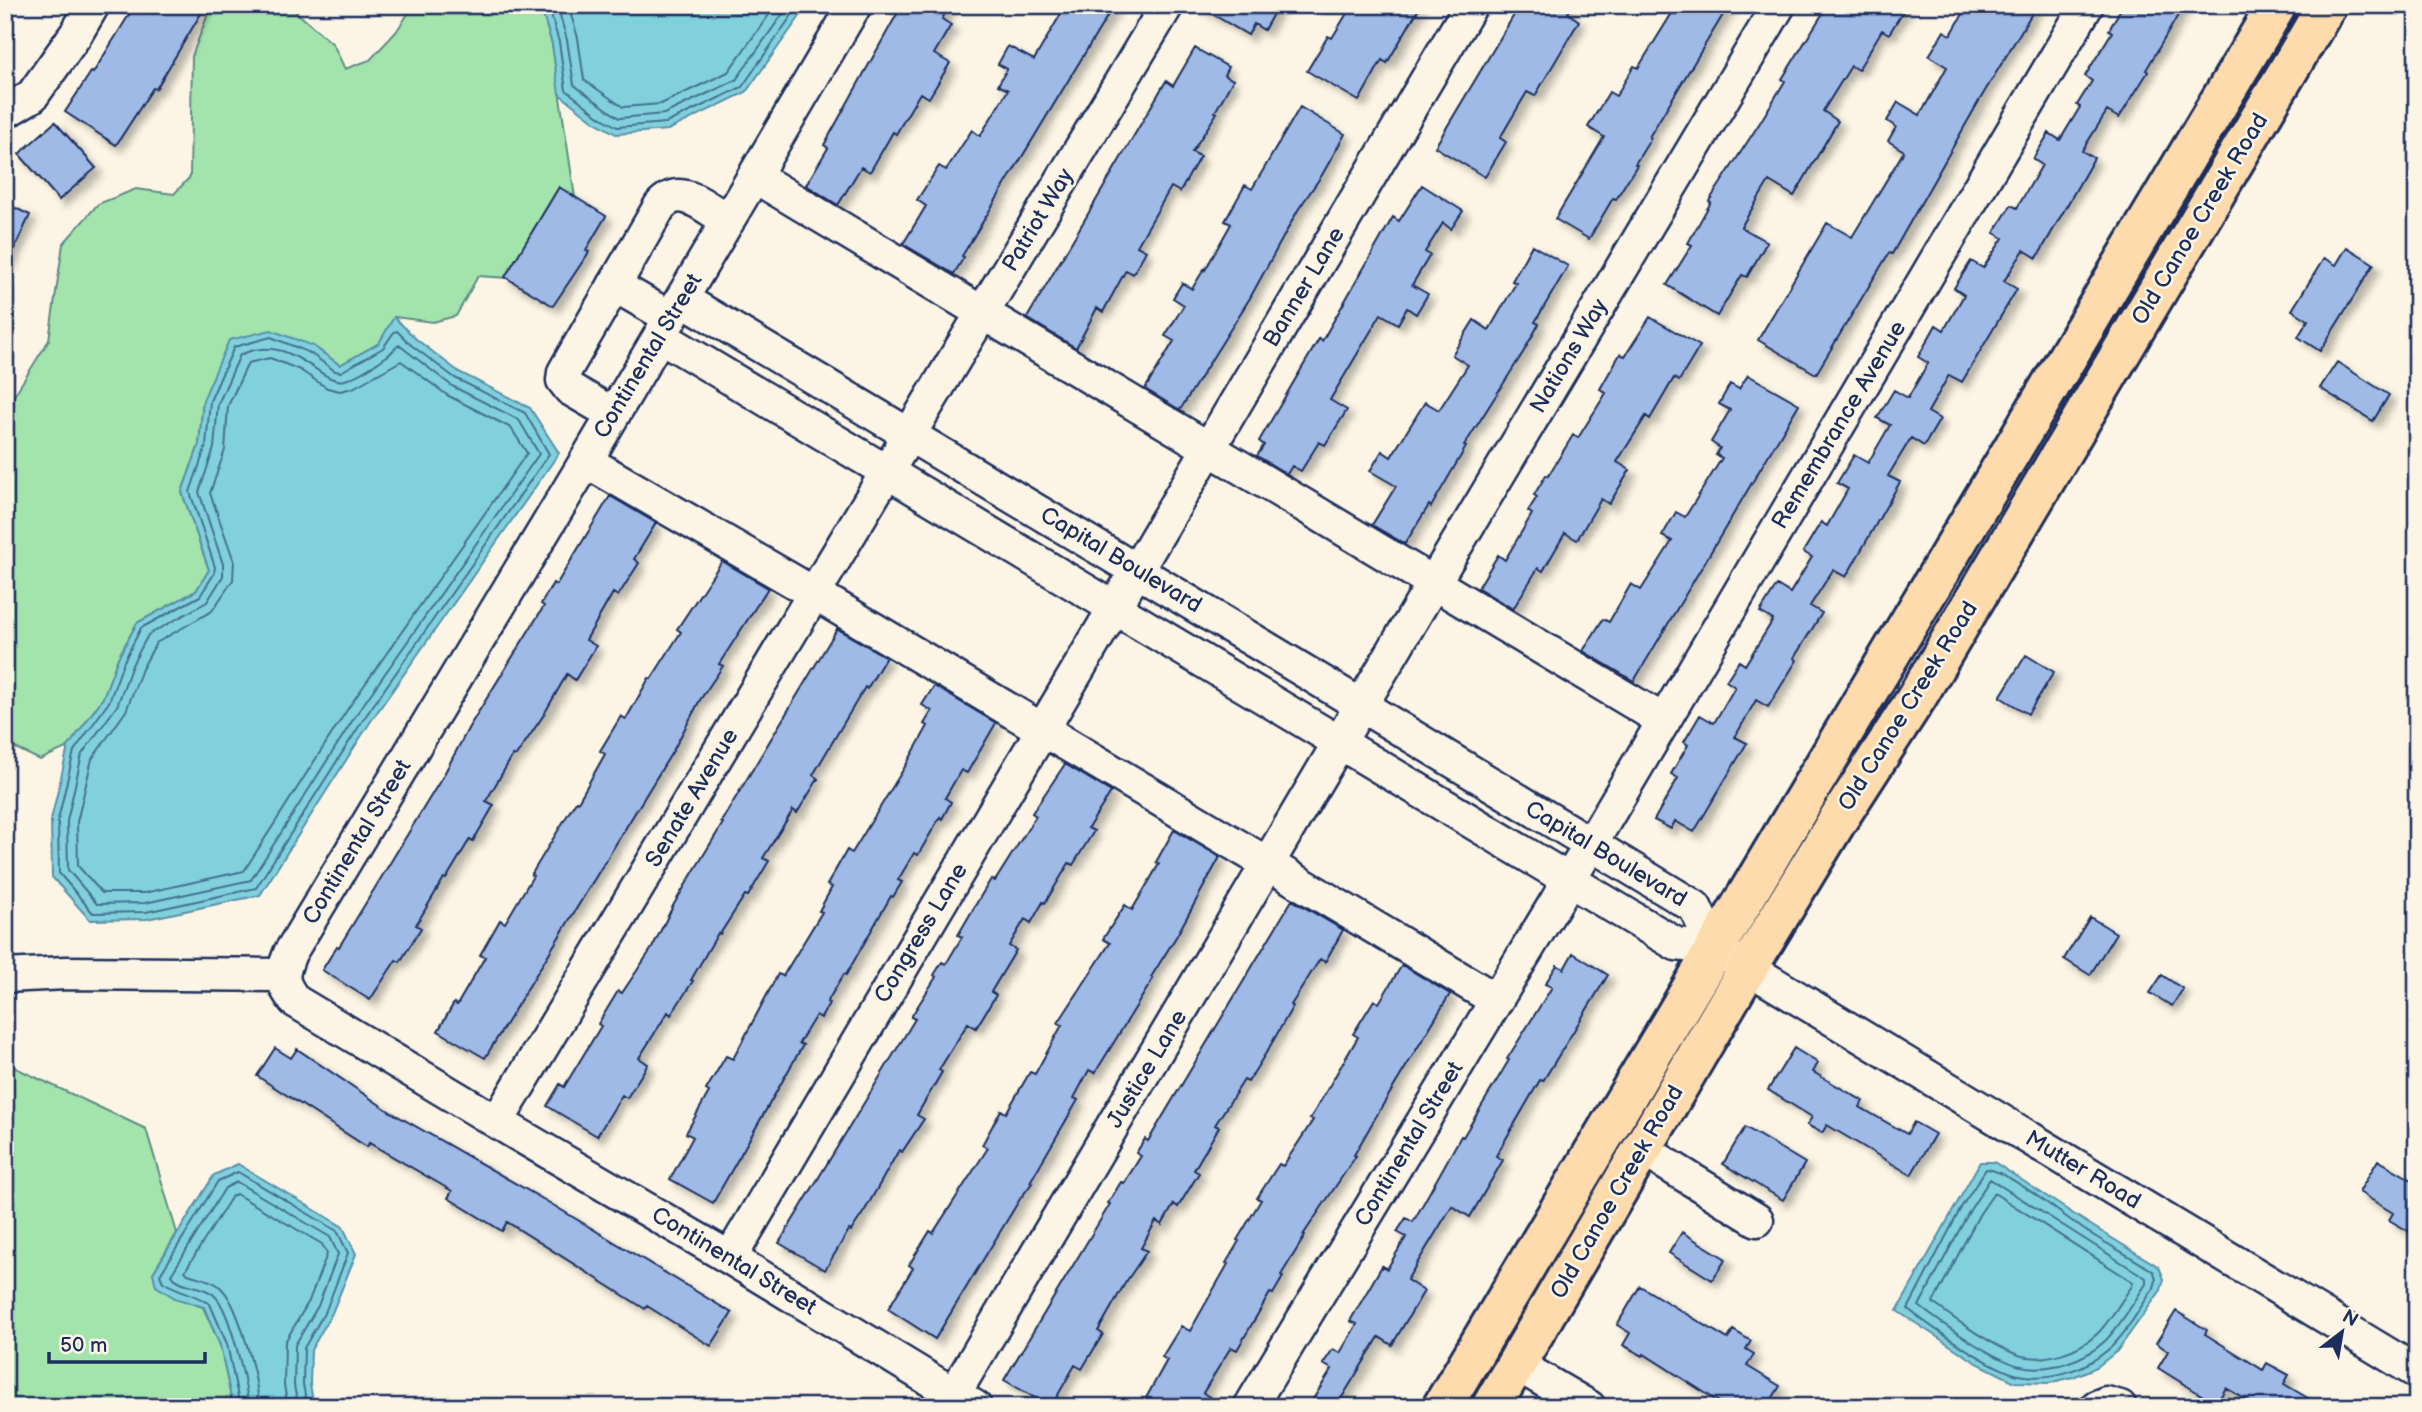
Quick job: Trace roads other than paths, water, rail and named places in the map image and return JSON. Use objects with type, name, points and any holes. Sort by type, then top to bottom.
[{"type":"main road","name":"Old Canoe Creek Road","points":[[1442,1407],[2277,5]]},
{"type":"main road","name":"Old Canoe Creek Road","points":[[1491,1407],[1748,968],[1837,821],[1917,697],[2327,5]]},
{"type":"street","points":[[5,112],[32,96],[93,5]]},
{"type":"street","name":"Continental Street","points":[[855,5],[586,461],[290,953],[282,975],[286,989],[295,1001],[730,1258],[965,1401]]},
{"type":"street","name":"Patriot Way","points":[[888,473],[1167,5]]},
{"type":"street","name":"Banner Lane","points":[[1113,608],[1471,5]]},
{"type":"street","name":"Nations Way","points":[[1339,744],[1779,5]]},
{"type":"street","name":"Remembrance Avenue","points":[[1569,881],[2087,5]]},
{"type":"street","points":[[754,176],[1664,720]]},
{"type":"street","points":[[613,414],[570,389],[563,380],[564,372],[614,285],[667,198],[676,194],[684,195],[728,221]]},
{"type":"street","points":[[614,285],[671,318]]},
{"type":"street","name":"Capital Boulevard","points":[[671,318],[909,434],[1136,569],[1695,907],[1714,948]]},
{"type":"street","name":"Capital Boulevard","points":[[671,318],[888,473],[1676,944],[1714,948]]},
{"type":"street","points":[[586,461],[815,594],[1496,1000]]},
{"type":"street","name":"Senate Avenue","points":[[497,1122],[888,473]]},
{"type":"street","name":"Congress Lane","points":[[730,1258],[1113,608]]},
{"type":"street","name":"Justice Lane","points":[[965,1401],[1339,744]]},
{"type":"street","name":"Continental Street","points":[[1250,1407],[1569,881]]},
{"type":"street","name":"Mutter Road","points":[[1714,948],[2417,1372]]},
{"type":"street","points":[[5,976],[66,973],[282,975]]},
{"type":"street","points":[[1642,1149],[1757,1220]]},
{"type":"street","points":[[1516,1364],[1589,1407]]},
{"type":"street","points":[[2096,1407],[2106,1404],[2120,1407]]},
{"type":"water","points":[[540,5],[808,5],[746,92],[668,130],[616,134],[595,122],[559,94],[552,44]]},
{"type":"water","points":[[394,317],[416,339],[459,372],[530,408],[559,453],[371,721],[260,895],[147,919],[90,920],[52,877],[51,820],[68,747],[103,698],[118,658],[137,623],[196,591],[209,570],[182,492],[199,445],[203,400],[229,340],[271,330],[313,346],[340,365],[379,343]]},
{"type":"water","points":[[1980,1162],[1994,1162],[2159,1267],[2164,1279],[2161,1290],[2117,1351],[2097,1367],[2049,1383],[2015,1382],[1977,1363],[1897,1311]]},
{"type":"water","points":[[238,1164],[343,1227],[356,1254],[332,1313],[311,1350],[310,1384],[314,1407],[233,1407],[220,1345],[204,1307],[175,1298],[156,1286],[153,1273],[214,1175]]}]
